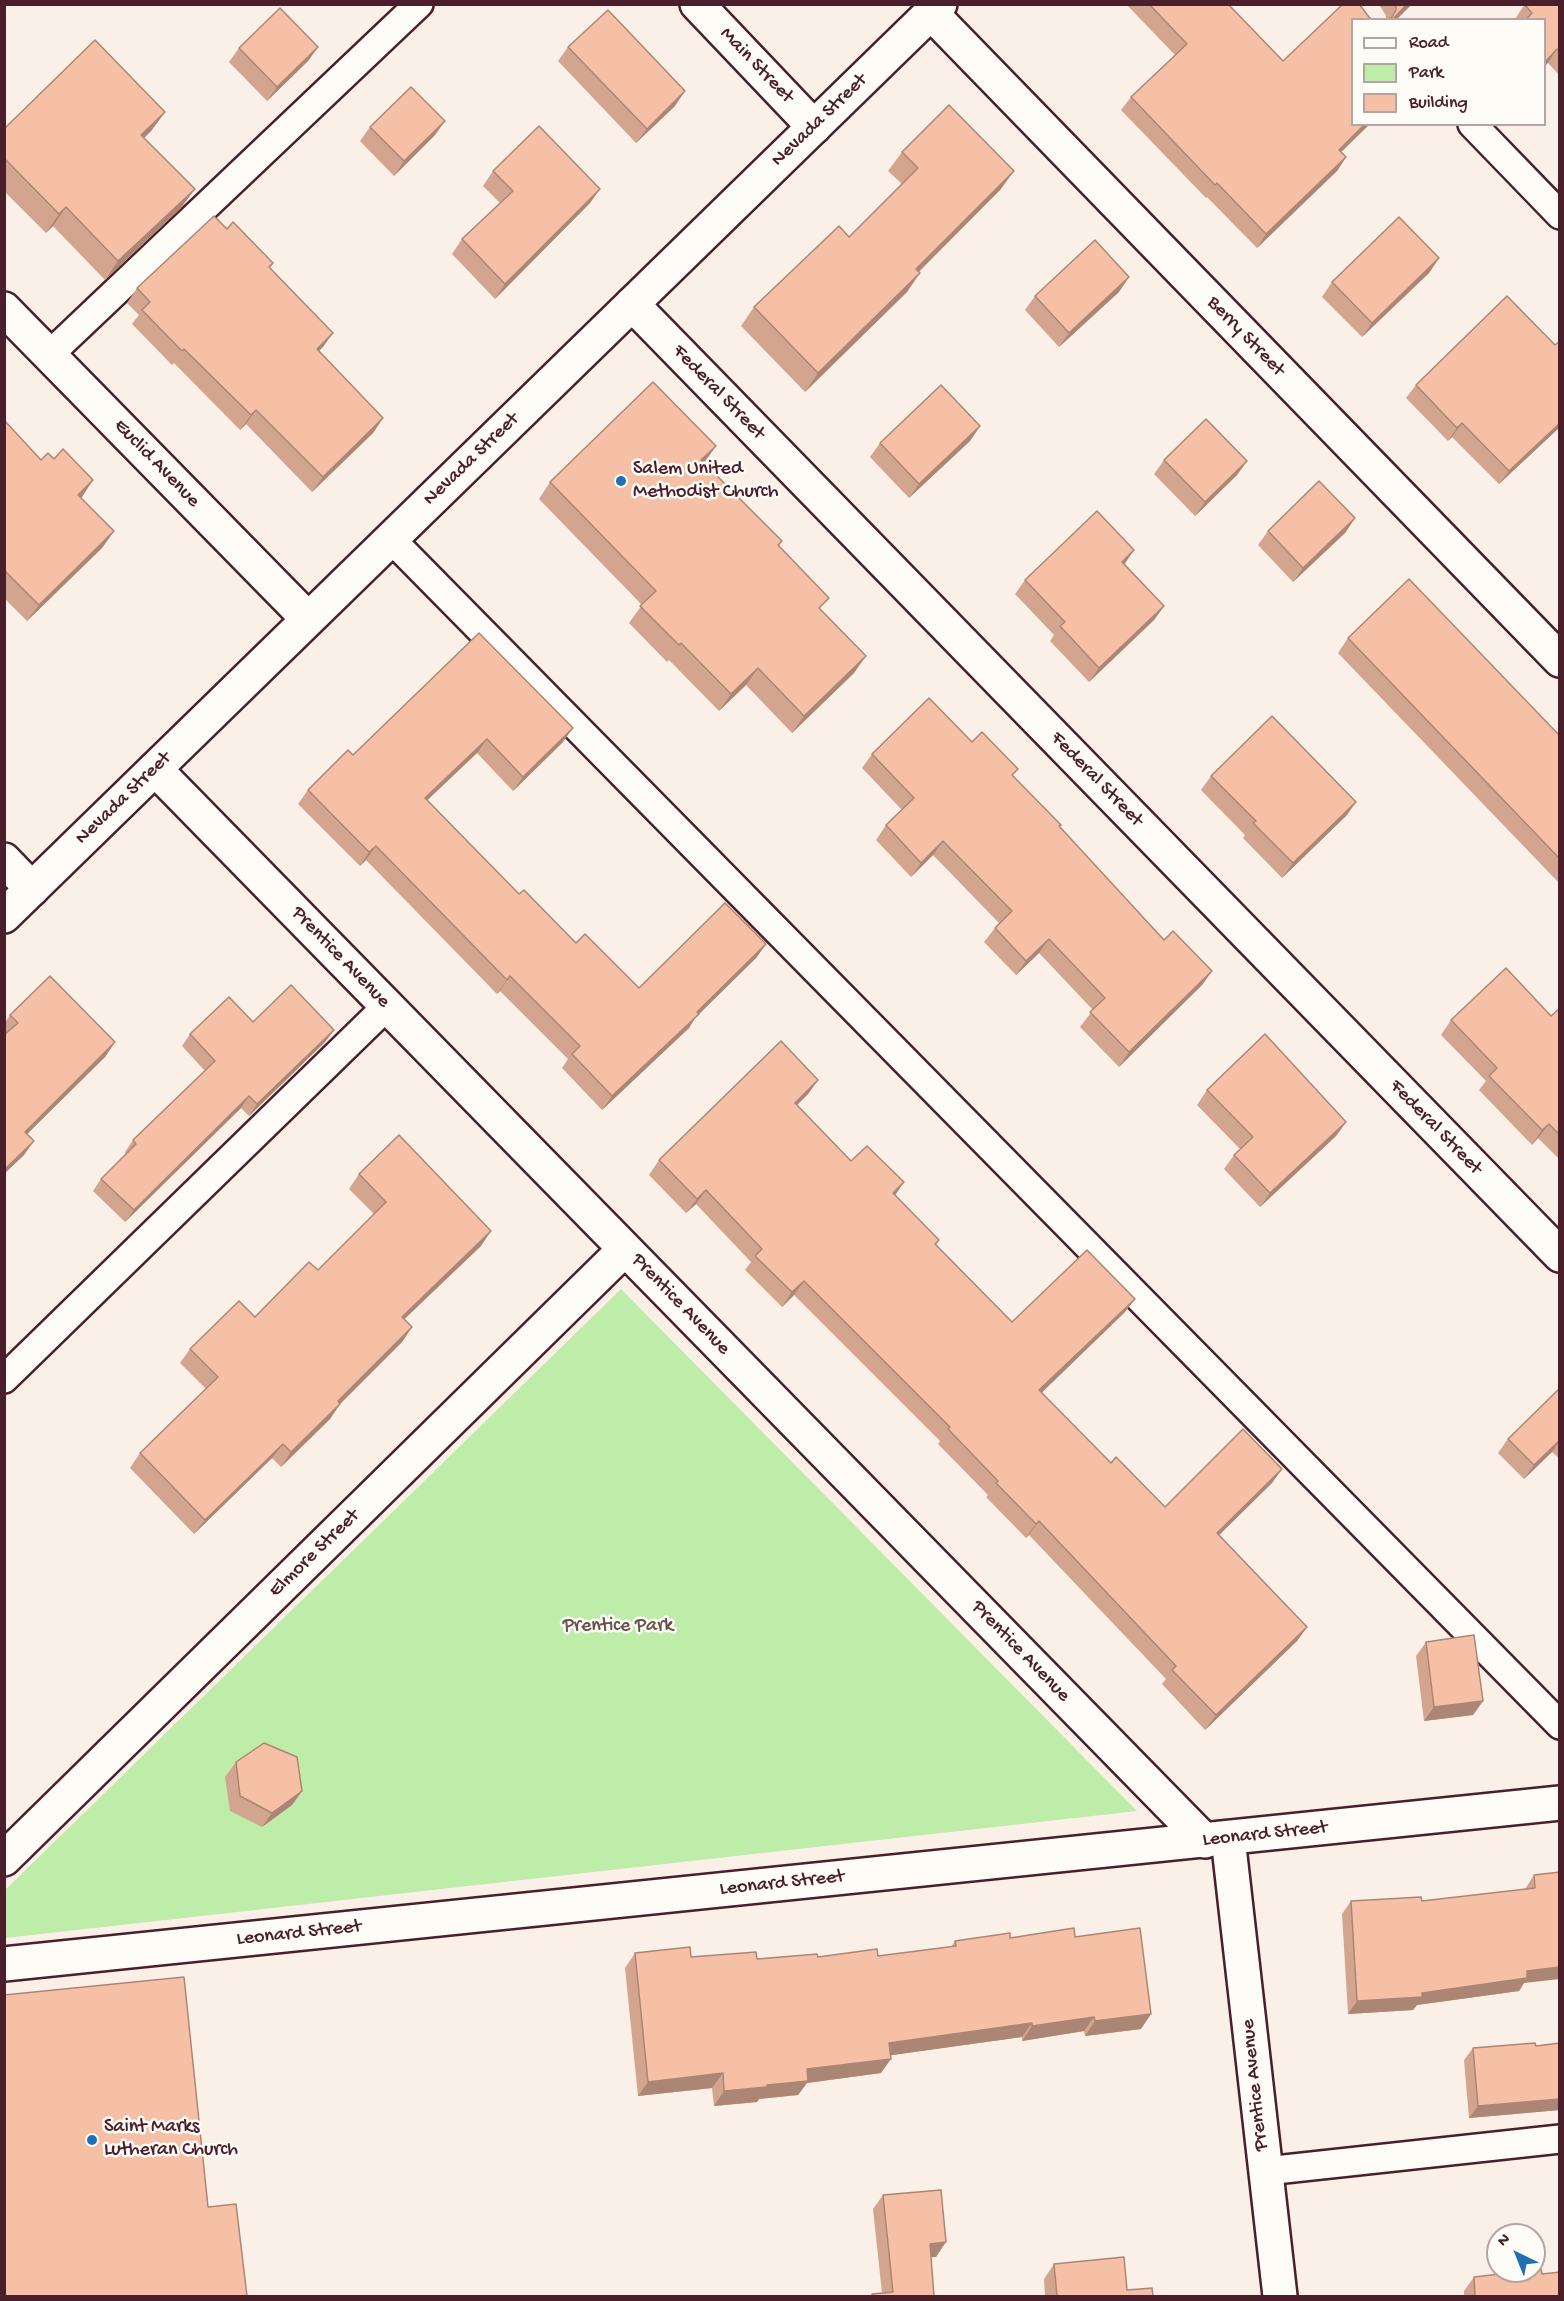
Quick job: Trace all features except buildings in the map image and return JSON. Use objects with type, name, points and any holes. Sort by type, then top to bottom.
[{"type":"street","name":"Main Street","points":[[697,4],[814,127]]},
{"type":"street","name":"Nevada Street","points":[[4,916],[935,9]]},
{"type":"street","name":"Berry Street","points":[[935,9],[1560,660]]},
{"type":"street","name":"Federal Street","points":[[632,304],[1560,1255]]},
{"type":"street","name":"Euclid Avenue","points":[[4,309],[308,620]]},
{"type":"street","name":"Prentice Avenue","points":[[155,769],[626,1249],[1217,1840],[1266,2171],[1280,2296]]},
{"type":"street","points":[[4,860],[32,889]]},
{"type":"street","name":"Elmore Street","points":[[4,1859],[626,1249]]},
{"type":"street","name":"Leonard Street","points":[[4,1964],[1560,1803]]},
{"type":"lane","points":[[49,354],[419,4]]},
{"type":"lane","points":[[1474,126],[1560,215]]},
{"type":"lane","points":[[391,539],[1560,1725]]},
{"type":"lane","points":[[4,1378],[387,1005]]},
{"type":"lane","points":[[1266,2171],[1560,2139]]},
{"type":"green space","name":"Prentice Park","points":[[621,1289],[1137,1811],[5,1938],[5,1890]]},
{"type":"place","name":"Salem United Methodist Church","points":[[621,481]]},
{"type":"place","name":"Saint Marks Lutheran Church","points":[[92,2140]]}]
